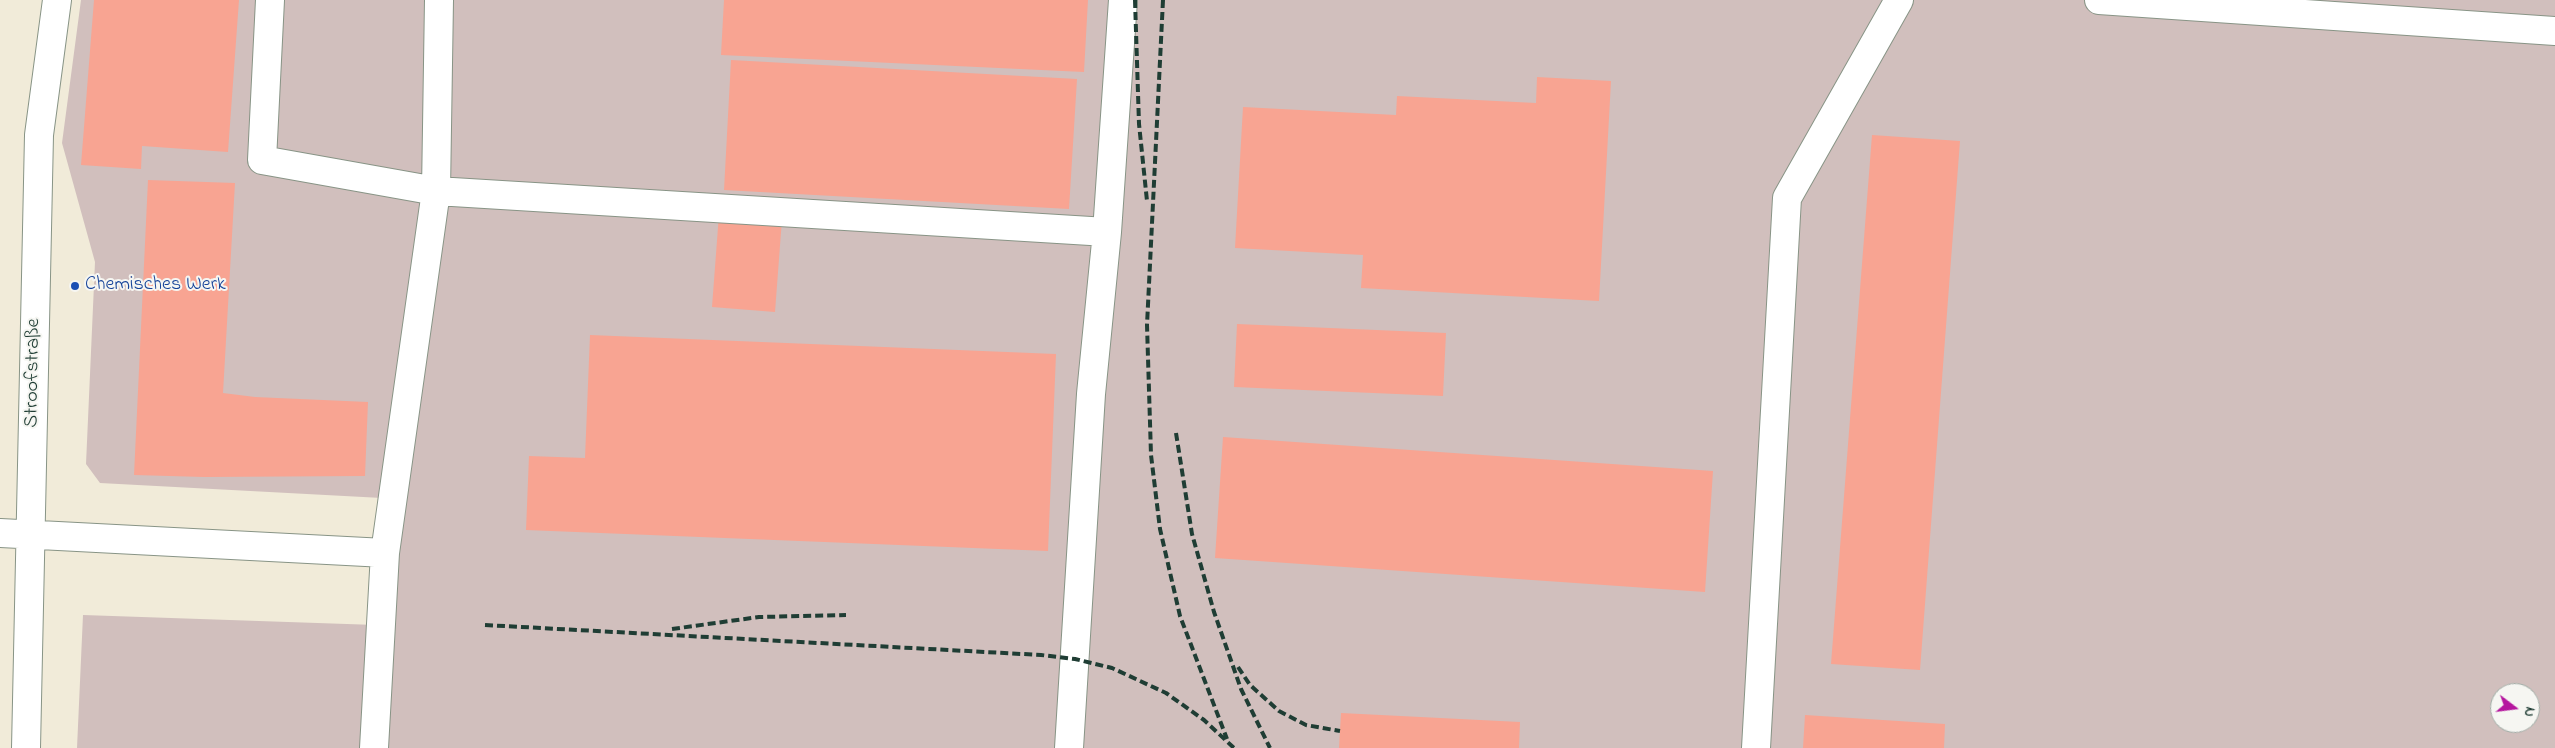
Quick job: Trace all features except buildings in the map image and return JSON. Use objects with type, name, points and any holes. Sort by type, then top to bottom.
[{"type":"street","name":"Stroofstraße","points":[[26,748],[39,135],[56,0]]},
{"type":"street","points":[[270,0],[262,160],[436,191],[1107,232]]},
{"type":"street","points":[[374,748],[385,553],[436,191],[439,0]]},
{"type":"street","points":[[1069,748],[1091,394],[1107,232],[1123,0]]},
{"type":"street","points":[[1756,748],[1787,198],[1899,0]]},
{"type":"street","points":[[2099,0],[2555,31]]},
{"type":"street","points":[[0,533],[385,553]]},
{"type":"shaded area","points":[[81,0],[2555,0],[2555,748],[77,748],[83,615],[376,625],[382,498],[100,483],[86,464],[95,262],[62,143]]},
{"type":"railway","points":[[1135,0],[1139,124],[1147,201]]},
{"type":"railway","points":[[1163,0],[1147,325],[1151,455],[1160,529],[1180,616],[1227,739]]},
{"type":"railway","points":[[1176,433],[1192,534],[1214,612],[1241,689],[1270,748]]},
{"type":"railway","points":[[672,629],[759,617],[846,615]]},
{"type":"railway","points":[[485,625],[1041,655],[1075,659],[1112,668],[1166,693],[1204,720],[1234,748]]},
{"type":"railway","points":[[1238,667],[1250,685],[1279,711],[1306,725],[1340,731]]},
{"type":"place","name":"Chemisches Werk","points":[[75,286]]}]
